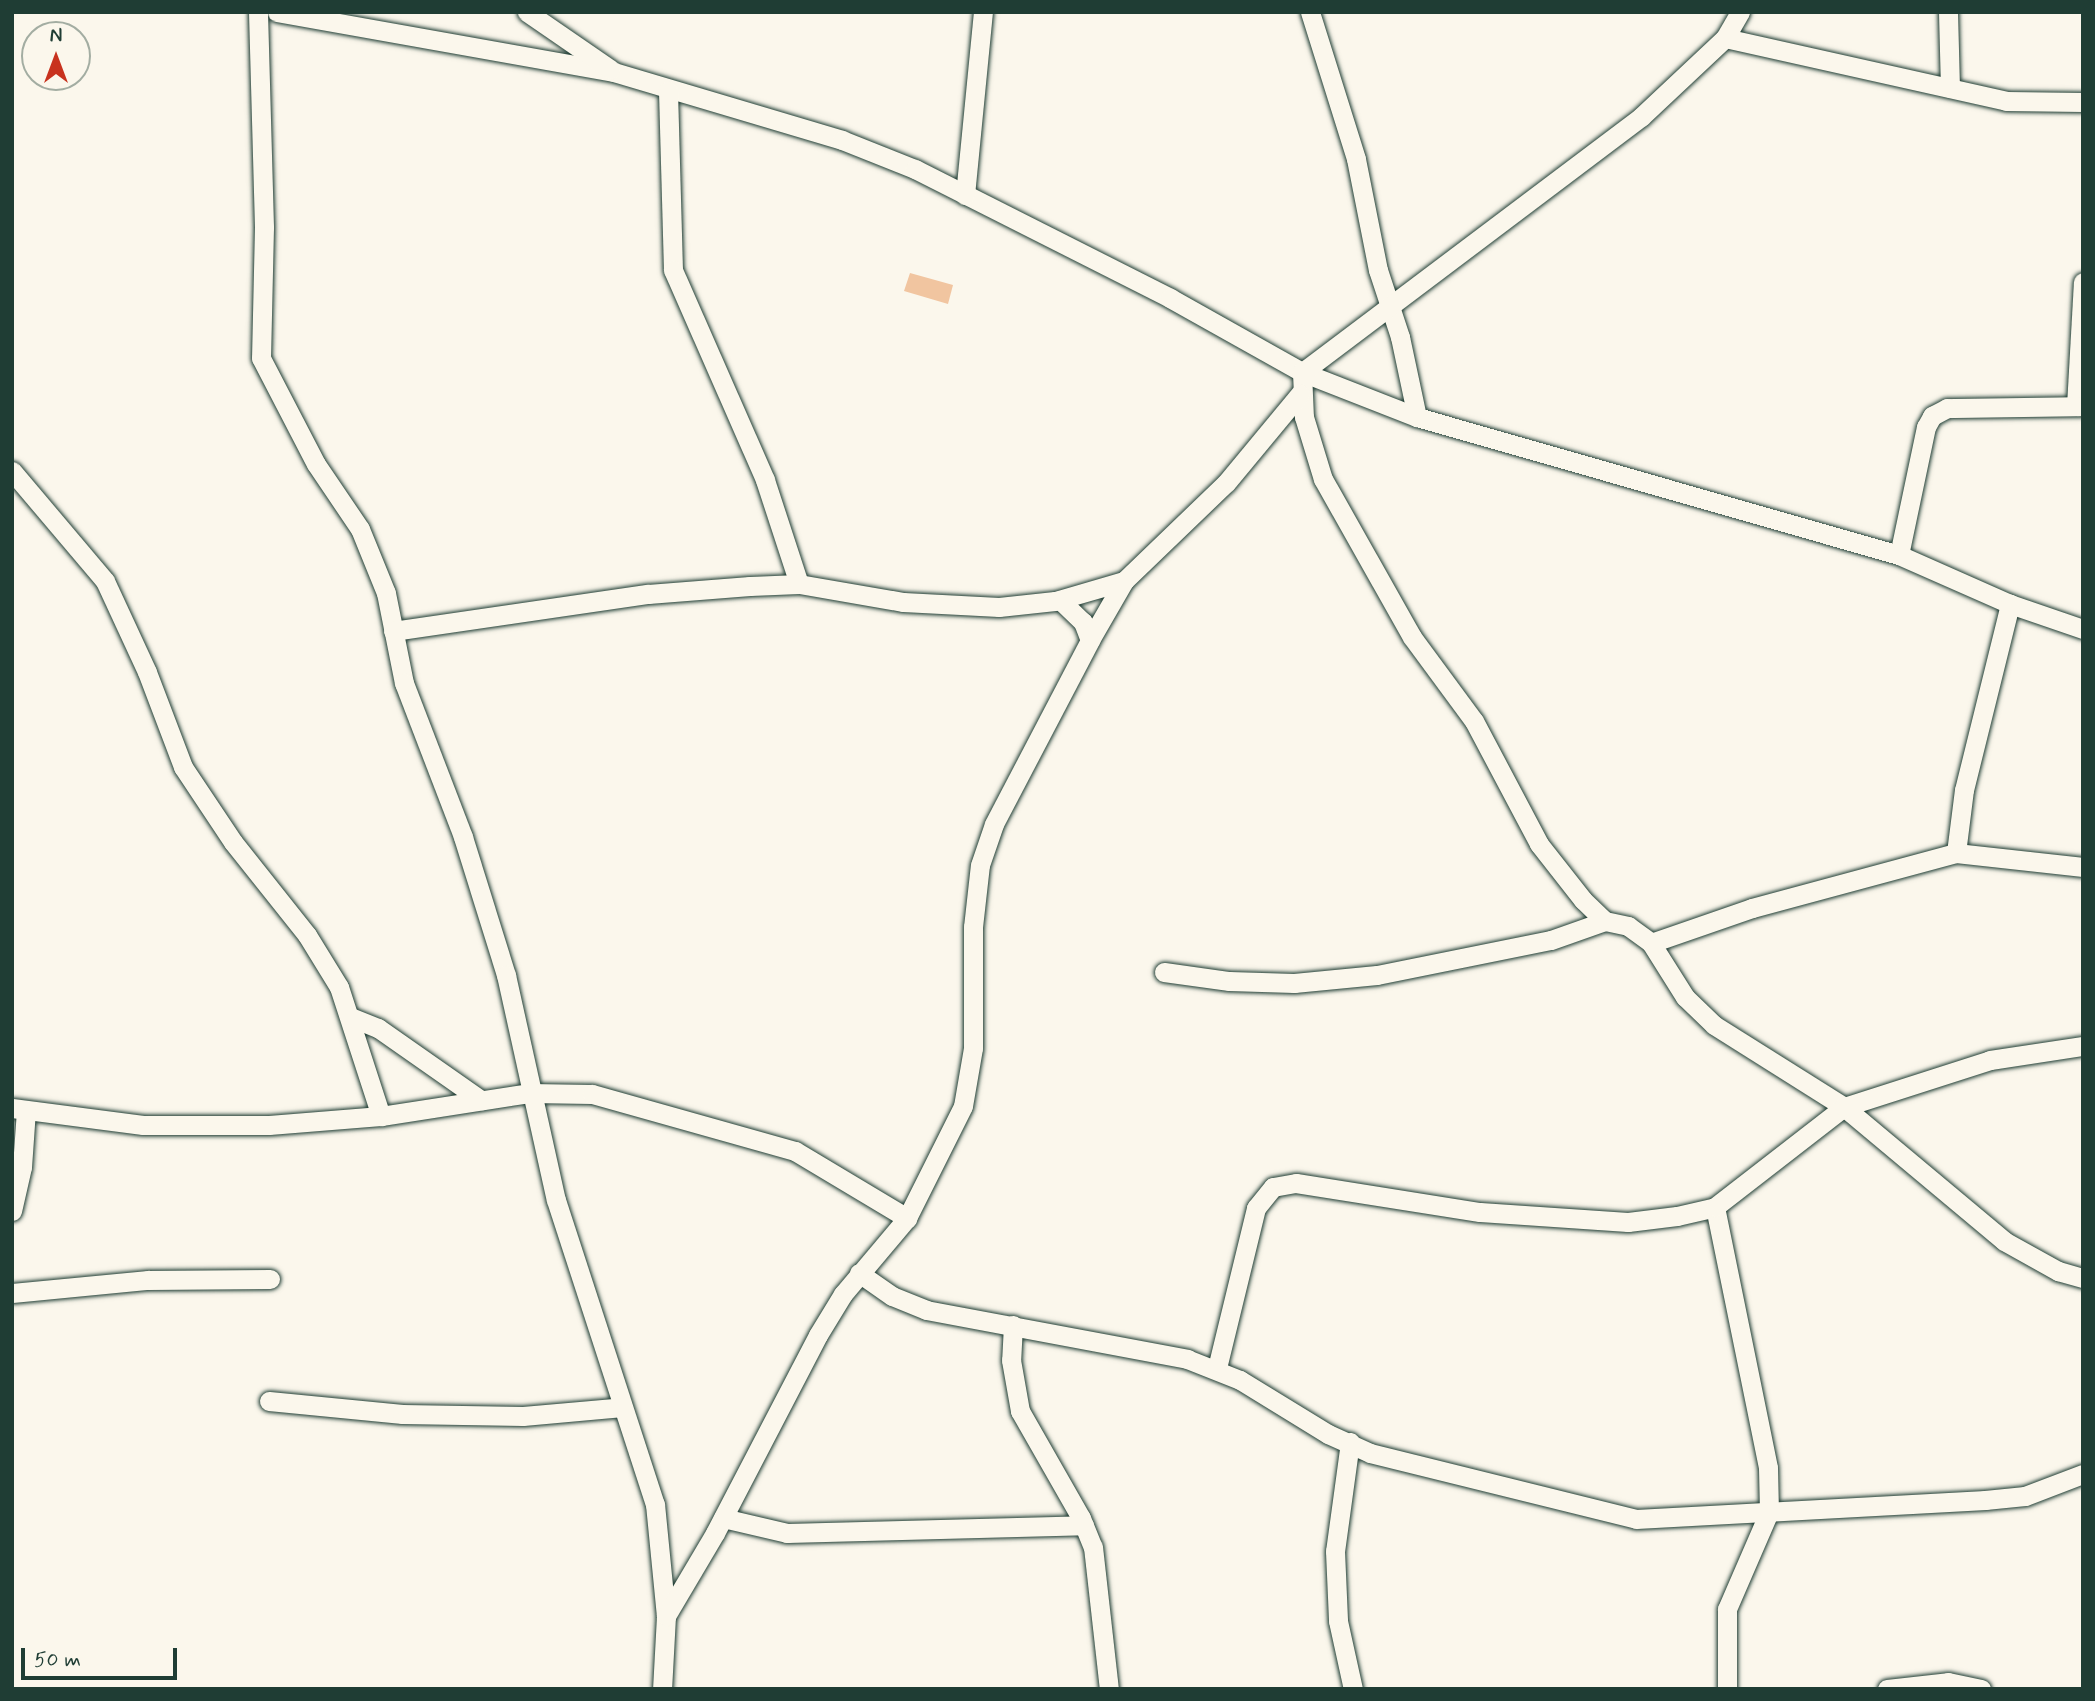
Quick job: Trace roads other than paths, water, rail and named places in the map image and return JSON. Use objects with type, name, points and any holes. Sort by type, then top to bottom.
[{"type":"street","points":[[258,12],[264,227],[261,358],[316,464],[360,529],[386,593],[404,684],[463,837],[506,975],[529,1093],[570,1248],[655,1504],[666,1616],[662,1689]]},
{"type":"street","points":[[277,12],[614,72],[668,91],[842,140],[965,195],[1170,298],[1302,372],[1416,417],[1899,555],[2010,604],[2083,629]]},
{"type":"street","points":[[527,12],[614,72]]},
{"type":"street","points":[[965,195],[983,12]]},
{"type":"street","points":[[1310,12],[1356,159],[1389,308],[1400,337],[1416,417]]},
{"type":"street","points":[[1605,921],[1539,844],[1494,751],[1412,637],[1322,479],[1300,394],[1302,372],[1641,117],[1725,37],[1740,12]]},
{"type":"street","points":[[1948,12],[1950,88]]},
{"type":"street","points":[[1725,37],[2006,101],[2083,102]]},
{"type":"street","points":[[668,91],[673,270],[765,480],[799,584]]},
{"type":"street","points":[[1899,555],[1932,416],[1947,408],[2079,406],[2083,282]]},
{"type":"street","points":[[666,1616],[723,1518],[818,1335],[859,1273],[907,1218],[963,1106],[973,1048],[973,927],[980,865],[994,824],[1090,640],[1124,581],[1226,483],[1300,394]]},
{"type":"street","points":[[12,471],[106,581],[147,672],[183,767],[233,842],[307,935],[353,1018],[381,1116]]},
{"type":"street","points":[[393,631],[648,594],[799,584],[958,607],[1060,600],[1124,581]]},
{"type":"street","points":[[1060,600],[1083,622],[1090,640]]},
{"type":"street","points":[[1956,853],[1964,790],[2010,604]]},
{"type":"street","points":[[1651,943],[1752,908],[1956,853],[2083,867]]},
{"type":"street","points":[[1164,972],[1229,981],[1294,983],[1377,975],[1551,940],[1605,921],[1628,926],[1651,943],[1685,997],[1714,1025],[1844,1107],[2004,1241],[2058,1271],[2083,1278]]},
{"type":"street","points":[[353,1018],[378,1028],[481,1100]]},
{"type":"street","points":[[1217,1368],[1256,1208],[1273,1188],[1296,1183],[1480,1212],[1628,1222],[1715,1207],[1844,1107],[1912,1082],[1990,1060],[2083,1046]]},
{"type":"street","points":[[12,1211],[22,1167],[19,1109],[144,1125],[268,1125],[381,1116],[529,1093],[592,1094],[758,1138],[825,1166],[907,1218]]},
{"type":"street","points":[[1715,1207],[1769,1468],[1769,1512],[1727,1609],[1727,1689]]},
{"type":"street","points":[[859,1273],[892,1296],[926,1310],[1130,1345],[1217,1368],[1290,1408],[1328,1434],[1350,1442],[1407,1462],[1636,1519],[2025,1496],[2083,1474]]},
{"type":"street","points":[[12,1293],[148,1280],[270,1279]]},
{"type":"street","points":[[1013,1325],[1011,1360],[1020,1411],[1084,1525],[1093,1547],[1109,1689]]},
{"type":"street","points":[[268,1401],[402,1414],[523,1416],[623,1407]]},
{"type":"street","points":[[1350,1442],[1335,1551],[1338,1621],[1353,1689]]},
{"type":"street","points":[[723,1518],[787,1533],[1084,1525]]},
{"type":"street","points":[[1887,1689],[1948,1682],[1981,1689]]}]
